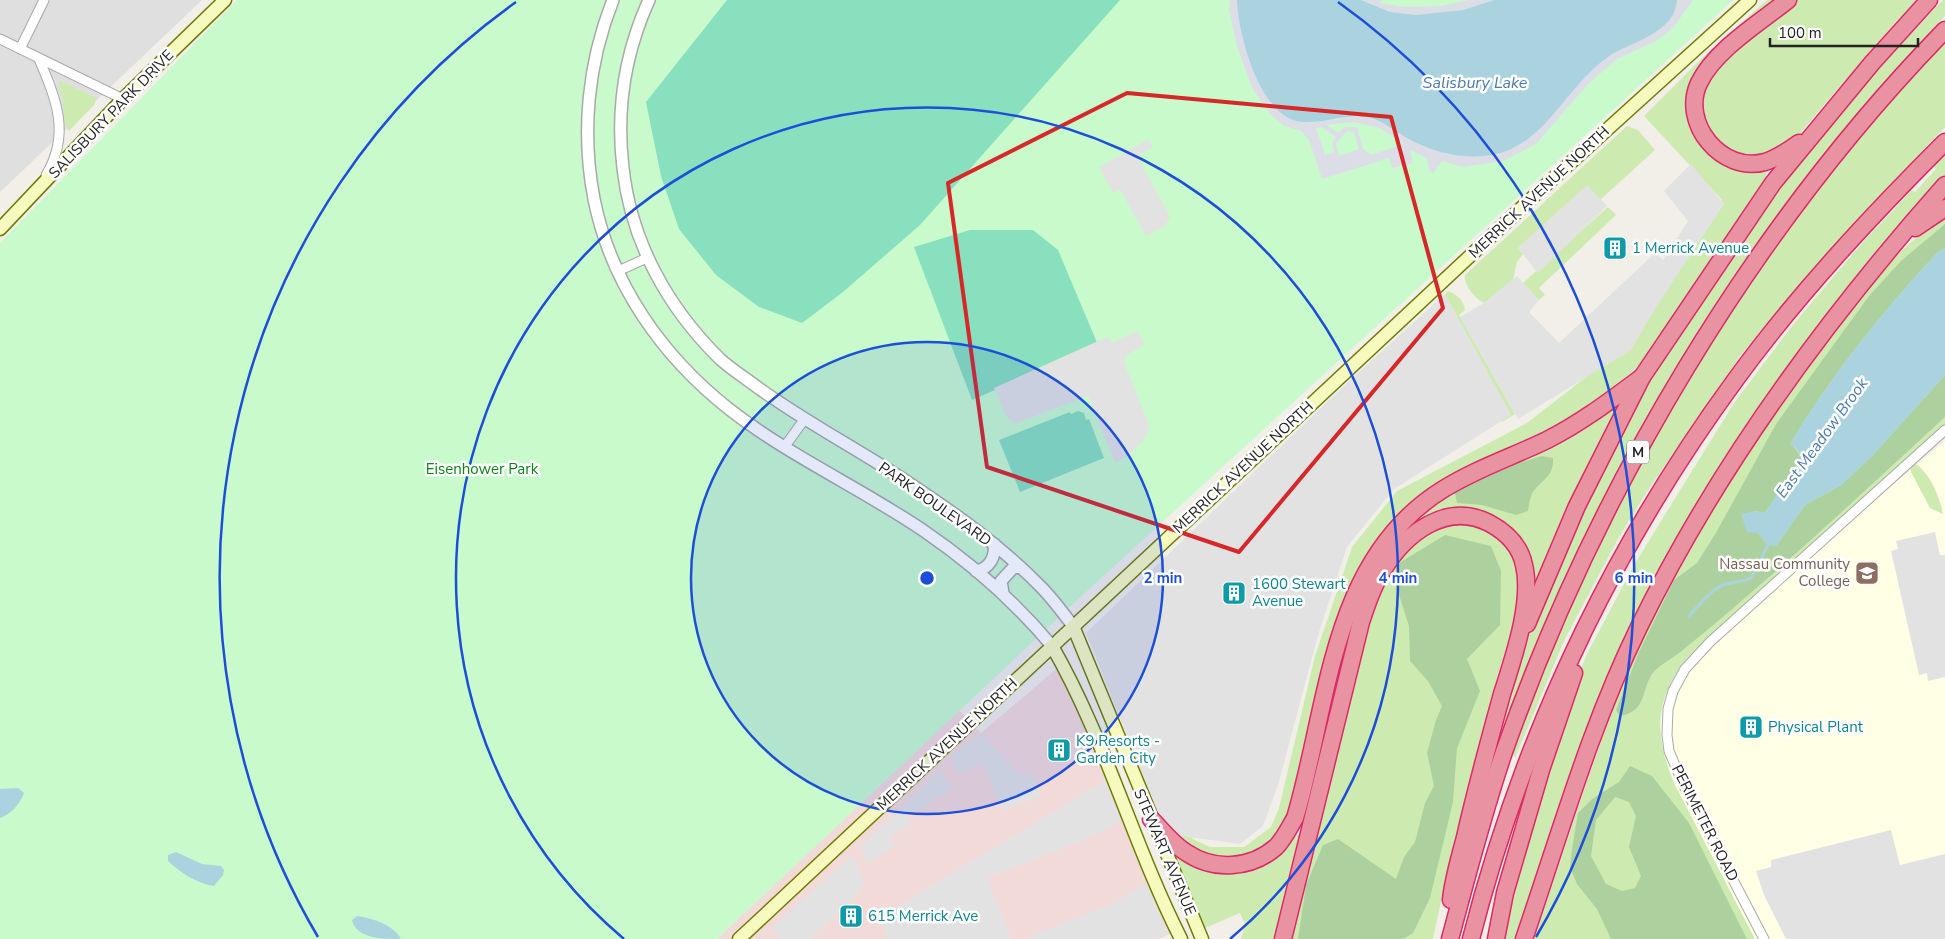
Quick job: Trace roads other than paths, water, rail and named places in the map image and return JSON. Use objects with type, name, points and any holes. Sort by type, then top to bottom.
[{"type":"highway","points":[[1788,0],[1709,66],[1697,88],[1696,117],[1703,135],[1711,146],[1733,159],[1746,162],[1765,162],[1785,153],[1817,130]]},
{"type":"highway","points":[[1446,939],[1451,894],[1471,811],[1517,649],[1577,506],[1642,377],[1773,183],[1866,69],[1929,0]]},
{"type":"highway","name":"M","points":[[1450,939],[1484,814],[1527,692],[1567,595],[1636,454],[1691,360],[1785,221],[1851,137],[1945,30]]},
{"type":"highway","points":[[1471,939],[1492,862],[1520,776],[1585,624],[1619,560],[1656,497],[1695,436],[1737,378],[1830,265],[1945,142]]},
{"type":"highway","points":[[1524,939],[1601,716],[1639,627],[1673,561],[1713,494],[1769,410],[1827,330],[1894,245],[1945,185]]},
{"type":"highway","points":[[1894,245],[1945,208]]},
{"type":"highway","points":[[1151,819],[1188,854],[1217,865],[1242,864],[1261,857],[1276,847],[1285,836],[1296,812],[1337,647],[1350,607],[1360,581],[1382,545],[1403,521],[1442,490],[1569,428],[1642,377]]},
{"type":"highway","points":[[1283,939],[1361,622],[1383,569],[1407,539],[1428,524],[1458,516],[1488,522],[1502,530],[1512,540],[1524,564],[1527,582],[1517,649]]},
{"type":"highway","points":[[1496,939],[1505,893],[1547,750],[1573,677],[1585,624]]},
{"type":"main road","name":"SALISBURY PARK DRIVE","points":[[0,229],[123,99],[225,0]]},
{"type":"main road","name":"MERRICK AVENUE NORTH","points":[[739,939],[1546,184],[1750,0]]},
{"type":"main road","name":"STEWART AVENUE","points":[[1073,626],[1200,935]]},
{"type":"main road","name":"STEWART AVENUE","points":[[1052,646],[1064,666],[1172,922],[1181,939]]},
{"type":"main road","points":[[1155,881],[1167,858]]},
{"type":"main road","points":[[1172,922],[1200,935]]},
{"type":"street","points":[[20,49],[44,0]]},
{"type":"street","name":"PARK BOULEVARD","points":[[613,0],[595,53],[589,98],[587,140],[590,177],[597,211],[618,271],[644,318],[678,364],[730,410],[924,531],[1003,593],[1052,646]]},
{"type":"street","name":"PARK BOULEVARD","points":[[649,0],[639,21],[628,58],[621,106],[620,147],[625,188],[634,223],[647,258],[663,288],[684,320],[721,360],[804,420],[908,482],[994,544],[1043,589],[1073,626]]},
{"type":"street","points":[[0,39],[123,99]]},
{"type":"street","points":[[37,191],[52,164],[58,147],[59,121],[55,96],[39,59]]},
{"type":"street","points":[[618,271],[647,258]]},
{"type":"street","points":[[785,446],[804,420]]},
{"type":"street","name":"PERIMETER ROAD","points":[[1764,939],[1684,786],[1669,751],[1667,735],[1668,709],[1673,691],[1686,669],[1710,642],[1945,430]]},
{"type":"street","points":[[976,570],[985,568],[991,562],[995,555],[994,544]]},
{"type":"street","points":[[1003,593],[1000,581],[1013,568],[1020,567]]},
{"type":"water","name":"Salisbury Lake","points":[[1237,0],[1361,0],[1390,12],[1416,15],[1463,10],[1494,0],[1677,0],[1669,21],[1650,35],[1617,51],[1594,68],[1537,132],[1524,142],[1497,154],[1470,156],[1444,153],[1431,149],[1407,138],[1387,125],[1365,117],[1357,116],[1312,122],[1288,118],[1275,107],[1263,91],[1254,73],[1242,33]]},
{"type":"water","points":[[1945,248],[1945,375],[1873,455],[1841,485],[1805,505],[1776,546],[1767,544],[1758,533],[1747,532],[1741,514],[1755,511],[1765,513],[1777,494],[1786,491],[1799,468],[1800,455],[1797,449],[1790,444],[1823,393],[1897,297],[1938,252]]},
{"type":"water","points":[[18,788],[24,793],[20,801],[15,808],[0,818],[0,789]]},
{"type":"water","points":[[176,852],[202,864],[221,866],[224,870],[223,875],[214,886],[195,880],[168,861],[168,855]]},
{"type":"water","points":[[357,916],[369,918],[388,926],[401,939],[371,937],[359,931],[352,920]]},
{"type":"waterway","name":"East Meadow Brook","points":[[1689,616],[1718,588],[1725,584],[1751,578],[1770,541]]},
{"type":"place","name":"1 Merrick Avenue","points":[[1615,248]]},
{"type":"place","name":"Nassau Community College","points":[[1867,573]]},
{"type":"place","name":"1600 Stewart Avenue","points":[[1234,593]]},
{"type":"place","name":"Physical Plant","points":[[1751,727]]},
{"type":"place","name":"K9 Resorts - Garden City","points":[[1059,750]]},
{"type":"place","name":"615 Merrick Ave","points":[[851,916]]},
{"type":"park label","name":"Eisenhower Park","points":[[482,469]]}]
